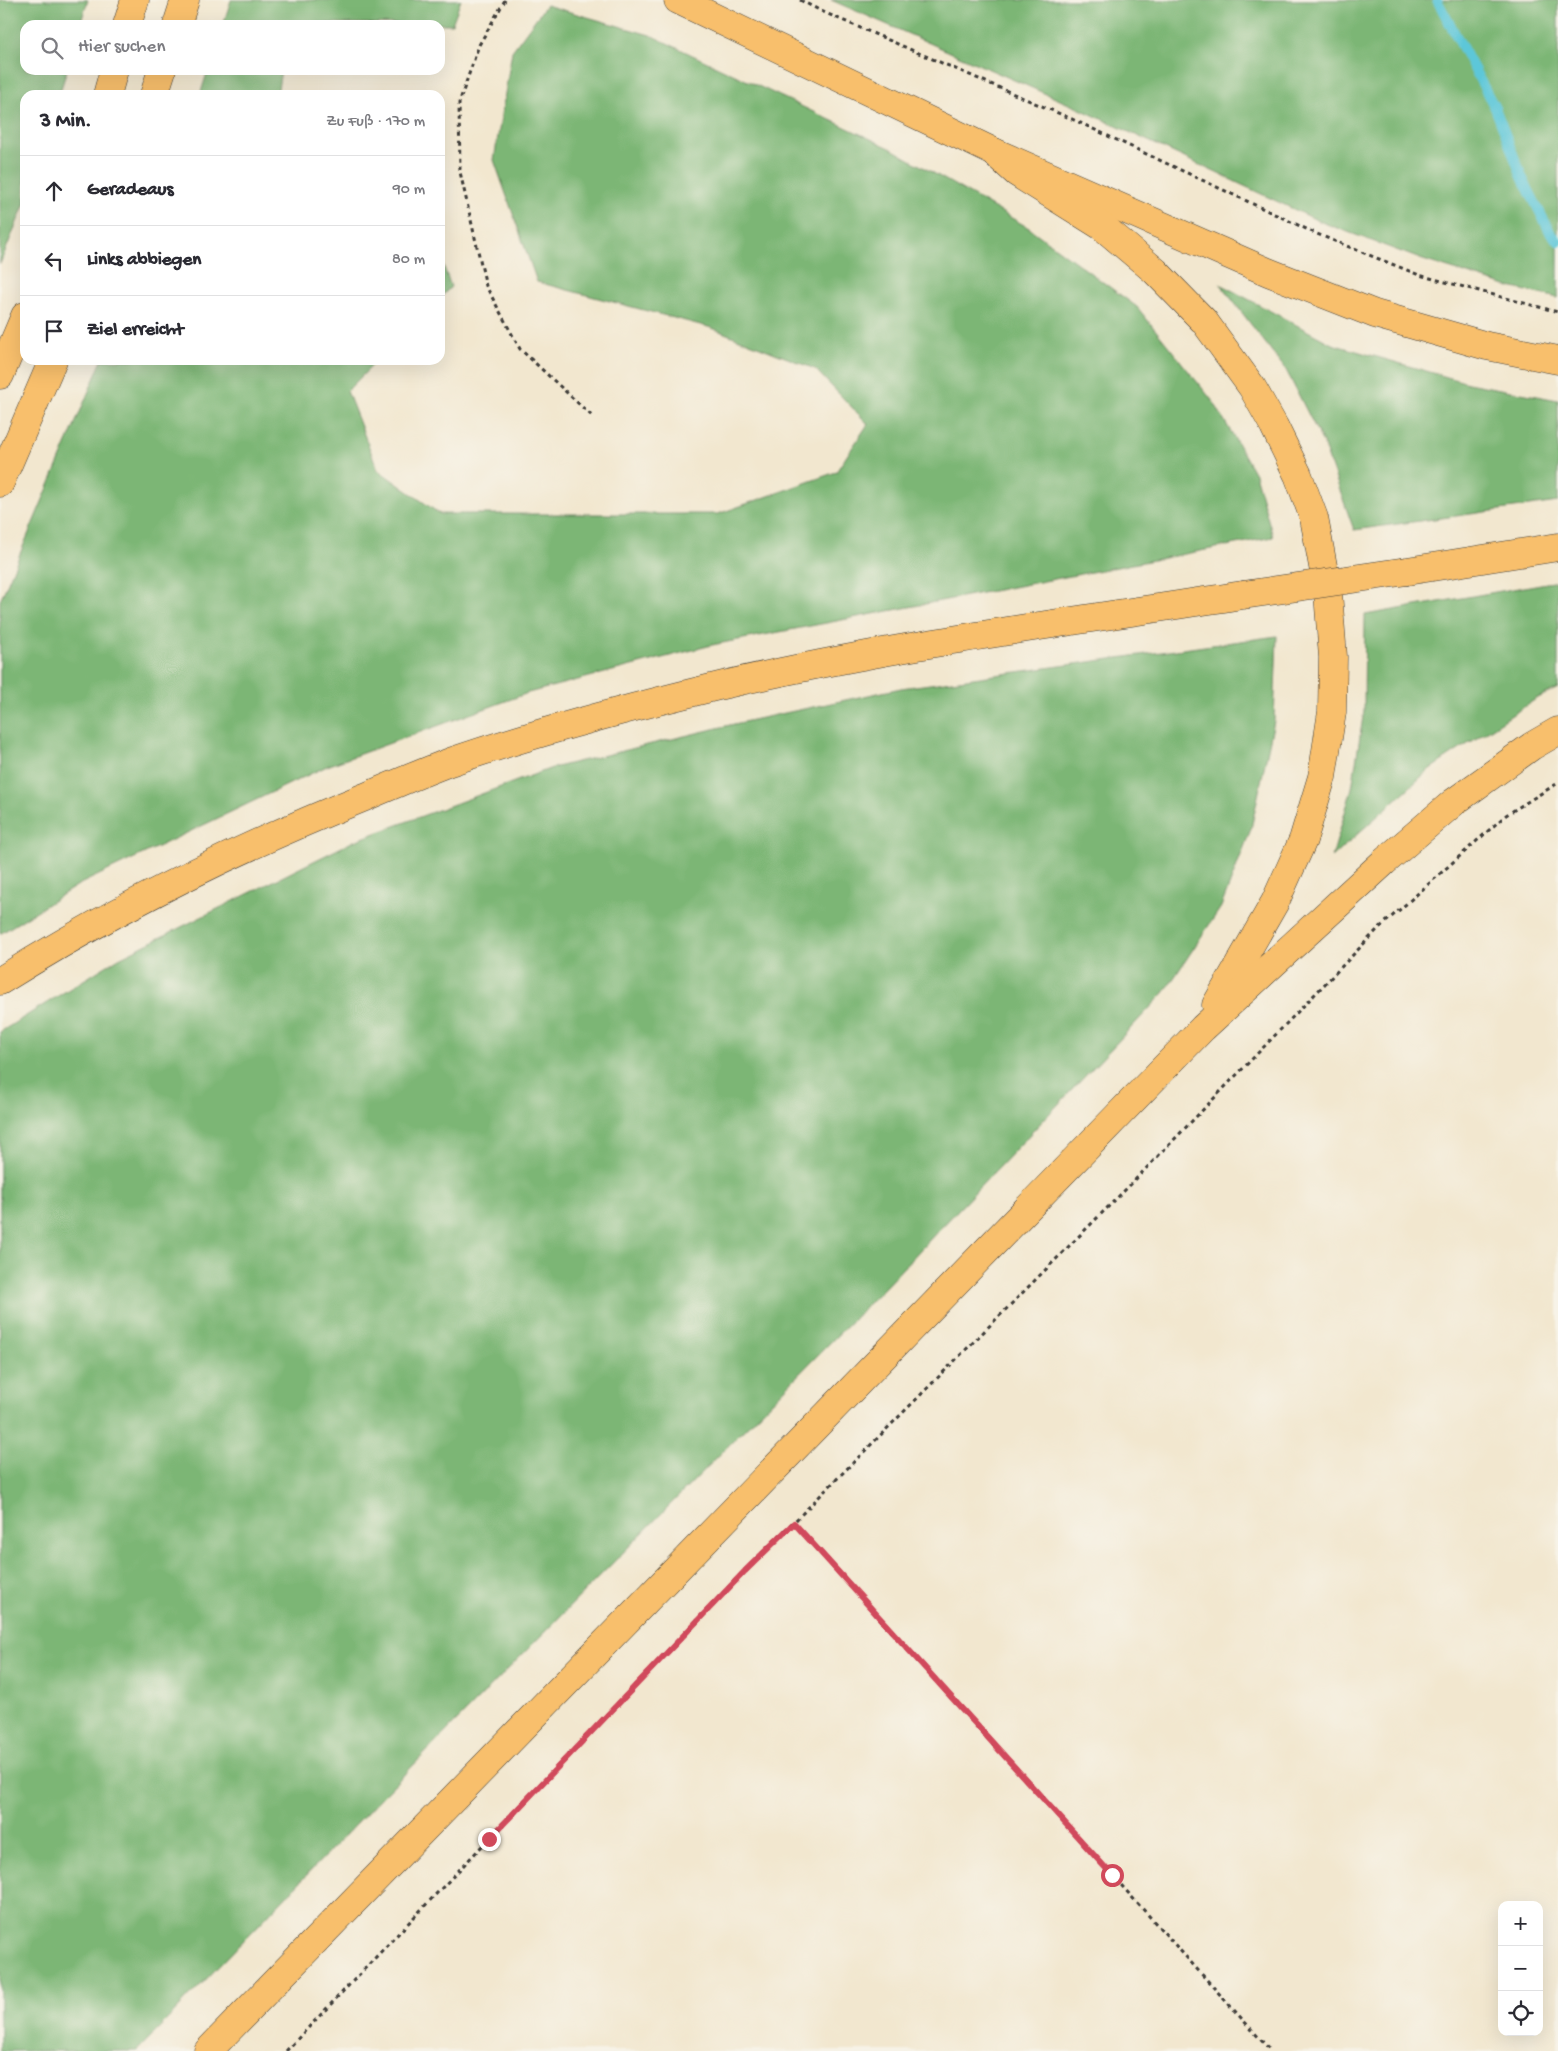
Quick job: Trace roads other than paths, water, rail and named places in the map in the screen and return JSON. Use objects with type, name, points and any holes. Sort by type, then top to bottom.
[{"type":"main road","points":[[129,20],[135,0]]},
{"type":"main road","points":[[179,20],[185,0]]},
{"type":"main road","points":[[678,0],[994,152],[1268,272],[1375,314],[1487,346],[1558,360]]},
{"type":"main road","points":[[108,90],[113,75]]},
{"type":"main road","points":[[156,90],[160,75]]},
{"type":"main road","points":[[994,152],[1017,173],[1103,227],[1155,270],[1204,321],[1252,387],[1274,426],[1298,475],[1314,518],[1328,593],[1333,657],[1332,712],[1322,777],[1303,840],[1275,902],[1203,1028]]},
{"type":"main road","points":[[0,375],[20,328]]},
{"type":"main road","points":[[0,484],[51,365]]},
{"type":"main road","points":[[0,981],[60,943],[186,876],[295,825],[450,763],[552,731],[724,685],[888,651],[1558,547]]},
{"type":"main road","points":[[208,2051],[1203,1028],[1384,862],[1454,802],[1532,746],[1558,732]]},
{"type":"waterway","points":[[1437,0],[1495,108],[1522,177],[1550,232],[1558,241]]}]
